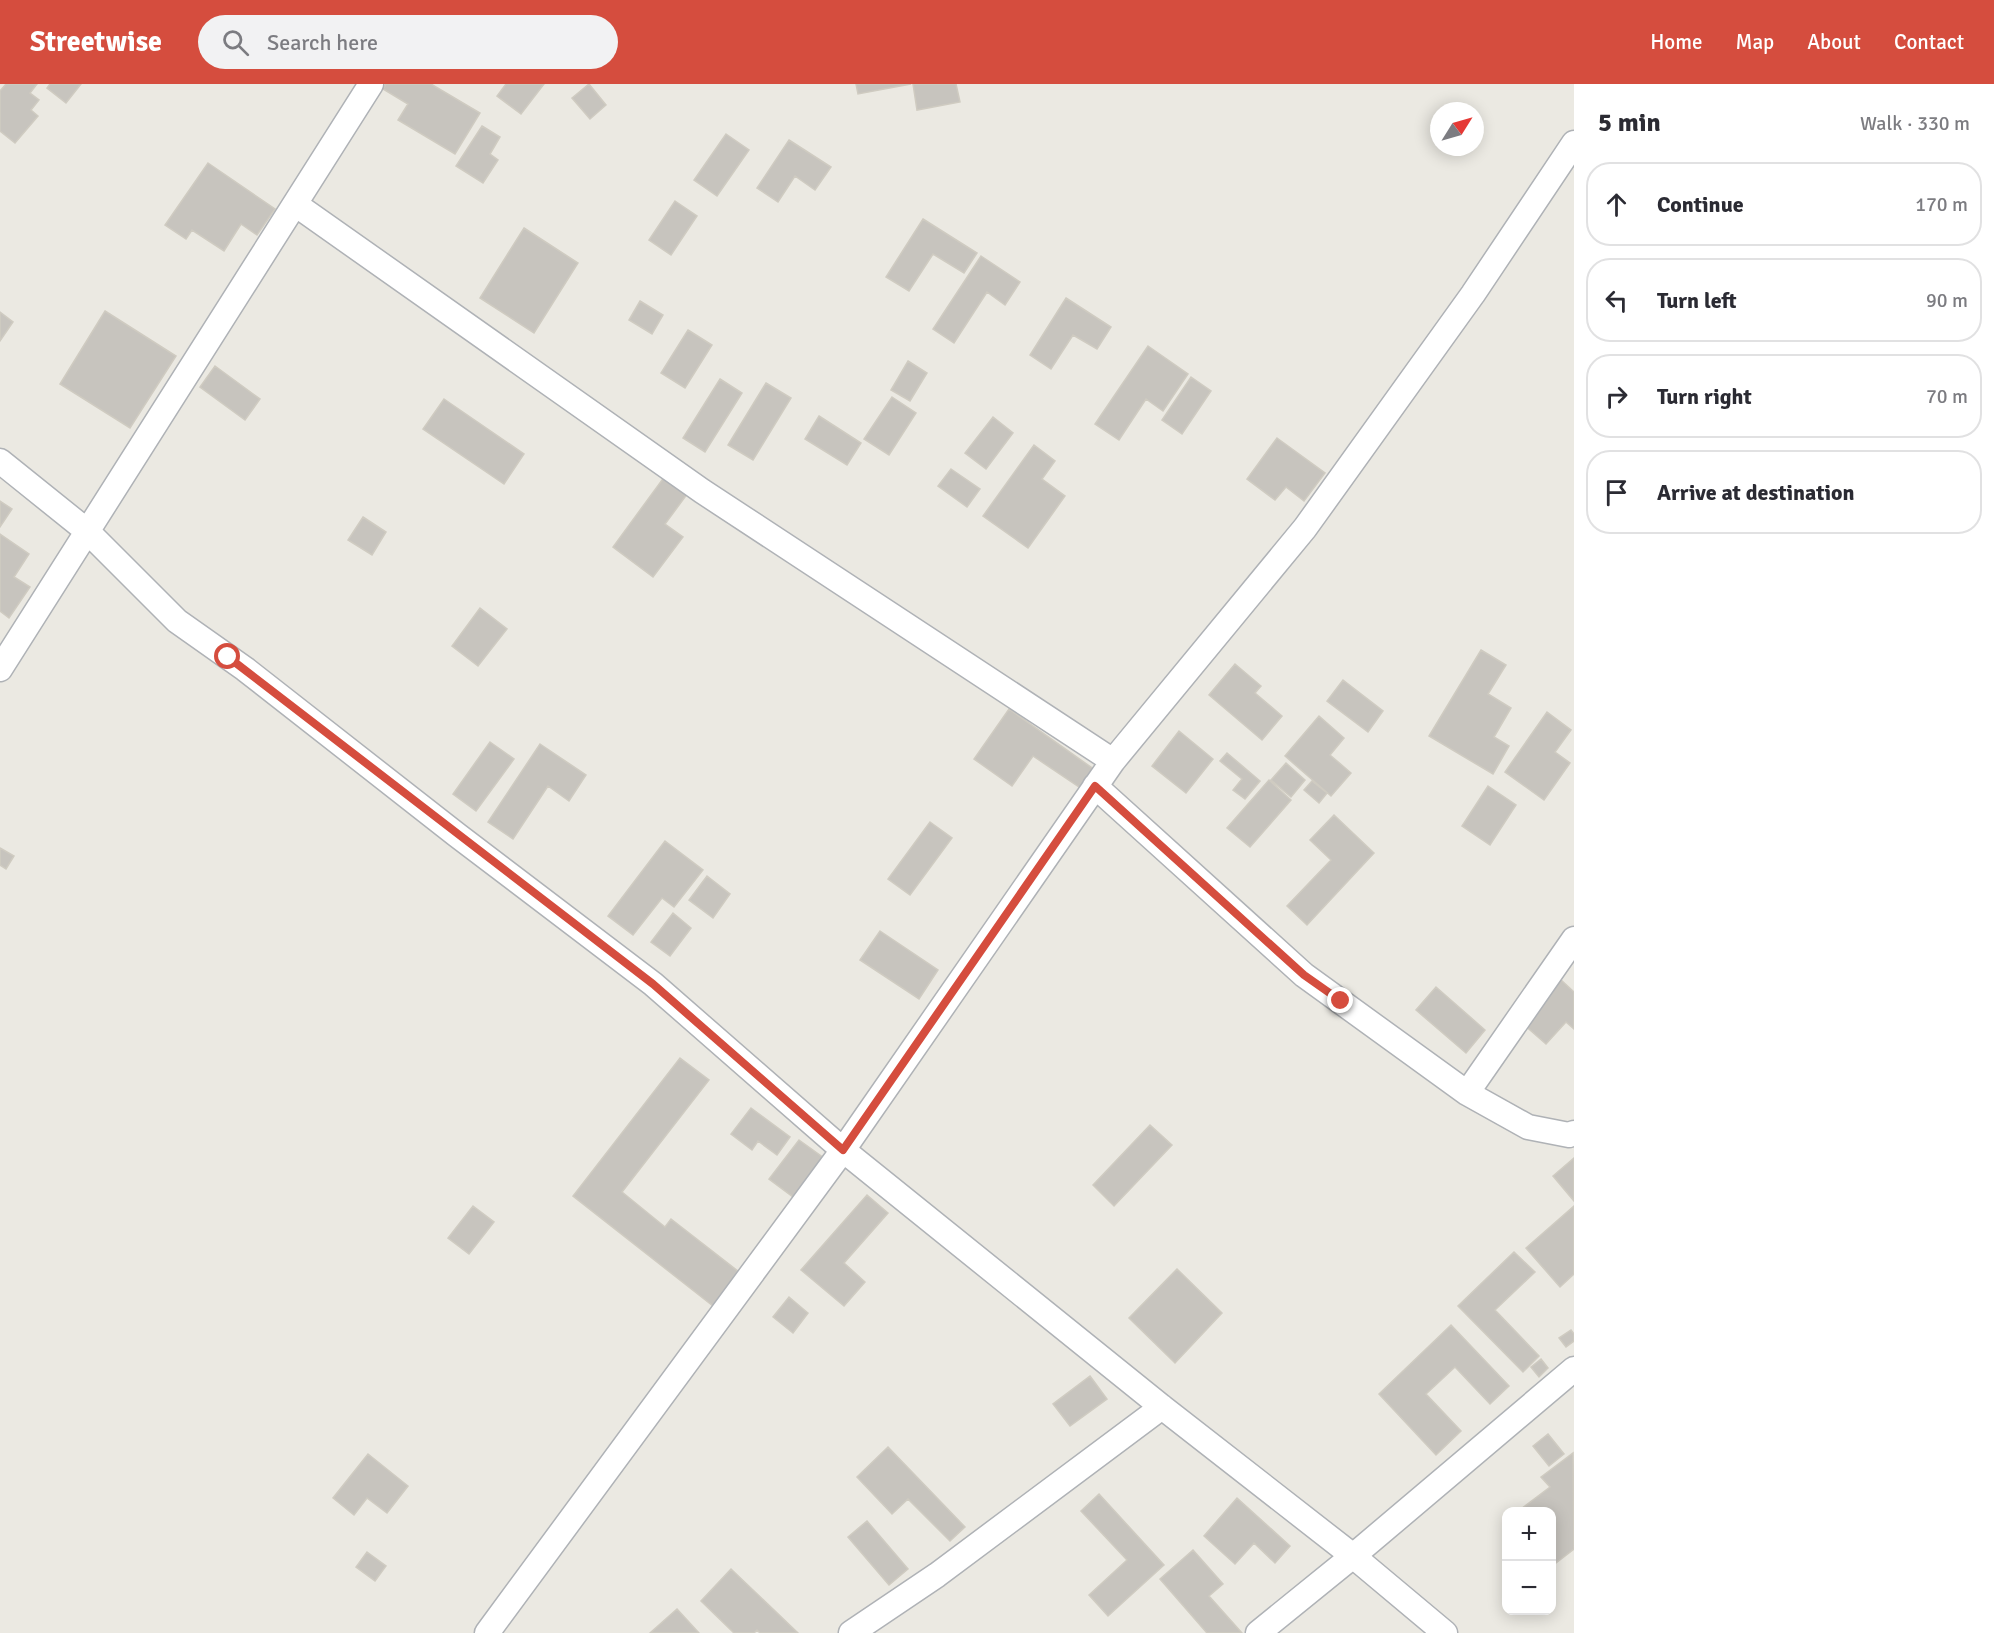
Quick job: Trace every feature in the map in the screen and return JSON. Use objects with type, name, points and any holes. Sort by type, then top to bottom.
[{"type":"street","points":[[0,669],[370,84]]},
{"type":"street","points":[[487,1633],[843,1150],[1113,761],[1305,528],[1473,294],[1574,142]]},
{"type":"street","points":[[294,204],[702,491],[1113,761]]},
{"type":"street","points":[[0,461],[87,531],[177,621],[245,669],[457,835],[653,984],[843,1150],[1162,1407],[1353,1556],[1445,1633]]},
{"type":"street","points":[[1095,786],[1304,975],[1467,1093],[1528,1127],[1569,1135],[1574,1133]]},
{"type":"street","points":[[1467,1093],[1574,939]]},
{"type":"street","points":[[1258,1633],[1353,1556],[1574,1369]]},
{"type":"street","points":[[850,1633],[937,1575],[1162,1407]]},
{"type":"building","points":[[6,84],[37,84],[30,93],[39,100],[31,110],[38,116],[15,143],[0,131],[0,91]]},
{"type":"building","points":[[50,84],[81,84],[66,103],[47,88]]},
{"type":"building","points":[[386,84],[431,84],[480,113],[455,154],[398,120],[408,104],[383,89]]},
{"type":"building","points":[[506,84],[544,84],[521,114],[497,96]]},
{"type":"building","points":[[589,84],[606,105],[590,119],[572,98]]},
{"type":"building","points":[[856,84],[911,84],[858,94]]},
{"type":"building","points":[[913,84],[956,84],[960,102],[917,110]]},
{"type":"building","points":[[482,126],[500,137],[490,154],[498,160],[483,183],[456,166]]},
{"type":"building","points":[[726,134],[749,150],[717,196],[694,180]]},
{"type":"building","points":[[789,140],[831,167],[815,190],[795,176],[778,202],[757,188]]},
{"type":"building","points":[[208,163],[275,209],[257,235],[241,224],[224,251],[192,230],[186,239],[165,225]]},
{"type":"building","points":[[675,201],[697,216],[671,255],[649,240]]},
{"type":"building","points":[[923,219],[977,253],[964,273],[933,254],[909,291],[886,277]]},
{"type":"building","points":[[524,228],[578,263],[534,333],[480,298]]},
{"type":"building","points":[[981,256],[1020,282],[1005,305],[987,292],[954,343],[933,329]]},
{"type":"building","points":[[1066,298],[1111,327],[1097,349],[1073,335],[1051,369],[1030,355]]},
{"type":"building","points":[[640,301],[663,315],[652,334],[629,320]]},
{"type":"building","points":[[105,311],[176,356],[130,428],[60,384]]},
{"type":"building","points":[[0,312],[13,322],[0,341]]},
{"type":"building","points":[[688,330],[712,345],[685,388],[661,373]]},
{"type":"building","points":[[1148,346],[1188,374],[1163,411],[1146,399],[1119,440],[1095,424]]},
{"type":"building","points":[[908,361],[927,373],[910,401],[891,390]]},
{"type":"building","points":[[215,366],[260,399],[245,420],[200,387]]},
{"type":"building","points":[[1191,377],[1211,391],[1182,434],[1162,420]]},
{"type":"building","points":[[720,379],[742,393],[705,452],[683,438]]},
{"type":"building","points":[[766,383],[791,398],[753,460],[728,445]]},
{"type":"building","points":[[892,397],[916,413],[889,455],[864,439]]},
{"type":"building","points":[[444,399],[524,454],[504,484],[423,429]]},
{"type":"building","points":[[819,416],[861,443],[847,465],[805,439]]},
{"type":"building","points":[[993,417],[1013,433],[986,469],[965,453]]},
{"type":"building","points":[[1277,438],[1325,473],[1304,501],[1286,487],[1275,500],[1247,479]]},
{"type":"building","points":[[1034,445],[1055,461],[1042,479],[1065,496],[1028,548],[983,516]]},
{"type":"building","points":[[951,469],[980,489],[967,507],[938,486]]},
{"type":"building","points":[[665,476],[688,493],[665,524],[683,537],[653,577],[613,547]]},
{"type":"building","points":[[0,501],[12,509],[0,527]]},
{"type":"building","points":[[363,517],[386,532],[372,555],[348,540]]},
{"type":"building","points":[[0,534],[29,554],[14,577],[30,587],[9,618],[0,611]]},
{"type":"building","points":[[480,608],[507,629],[478,666],[452,646]]},
{"type":"building","points":[[1481,650],[1506,665],[1488,694],[1511,708],[1494,737],[1509,746],[1493,774],[1429,736]]},
{"type":"building","points":[[1235,664],[1261,686],[1255,693],[1282,716],[1262,740],[1209,695]]},
{"type":"building","points":[[1343,680],[1383,711],[1368,732],[1327,701]]},
{"type":"building","points":[[1009,709],[1095,770],[1082,789],[1033,756],[1012,786],[974,759]]},
{"type":"building","points":[[1547,712],[1571,730],[1555,752],[1570,763],[1544,800],[1505,772]]},
{"type":"building","points":[[1319,716],[1344,738],[1330,755],[1351,773],[1331,796],[1285,756]]},
{"type":"building","points":[[1179,731],[1213,759],[1186,793],[1152,766]]},
{"type":"building","points":[[490,742],[514,759],[476,811],[453,794]]},
{"type":"building","points":[[540,744],[586,775],[569,801],[548,786],[513,839],[488,822]]},
{"type":"building","points":[[1227,753],[1260,781],[1245,799],[1233,790],[1242,779],[1220,761]]},
{"type":"building","points":[[1286,763],[1305,780],[1291,797],[1271,780]]},
{"type":"building","points":[[1269,780],[1291,800],[1250,847],[1227,828]]},
{"type":"building","points":[[1312,781],[1327,793],[1319,803],[1304,790]]},
{"type":"building","points":[[1488,786],[1516,805],[1490,845],[1462,826]]},
{"type":"building","points":[[1334,815],[1374,853],[1307,925],[1287,906],[1331,860],[1310,840]]},
{"type":"building","points":[[930,822],[952,838],[910,895],[888,879]]},
{"type":"building","points":[[665,841],[703,870],[674,907],[662,898],[633,935],[608,916]]},
{"type":"building","points":[[0,848],[14,856],[6,869],[0,865]]},
{"type":"building","points":[[707,876],[730,894],[713,918],[689,900]]},
{"type":"building","points":[[673,913],[691,928],[670,956],[651,942]]},
{"type":"building","points":[[880,931],[938,970],[919,999],[860,960]]},
{"type":"building","points":[[1560,979],[1574,992],[1574,1029],[1566,1022],[1546,1044],[1522,1023]]},
{"type":"building","points":[[1436,987],[1485,1030],[1466,1053],[1416,1010]]},
{"type":"building","points":[[680,1058],[709,1080],[622,1192],[665,1227],[671,1219],[739,1272],[713,1306],[573,1196]]},
{"type":"building","points":[[751,1108],[790,1137],[777,1155],[758,1141],[752,1150],[731,1134]]},
{"type":"building","points":[[1150,1125],[1172,1145],[1114,1206],[1093,1185]]},
{"type":"building","points":[[799,1140],[828,1161],[797,1200],[769,1179]]},
{"type":"building","points":[[1574,1158],[1574,1201],[1553,1176]]},
{"type":"building","points":[[867,1195],[888,1213],[844,1263],[865,1282],[844,1306],[801,1270]]},
{"type":"building","points":[[473,1206],[494,1222],[469,1254],[448,1238]]},
{"type":"building","points":[[1574,1206],[1574,1274],[1560,1287],[1526,1248]]},
{"type":"building","points":[[1514,1252],[1535,1272],[1495,1310],[1539,1356],[1523,1372],[1458,1306]]},
{"type":"building","points":[[1177,1269],[1222,1313],[1175,1363],[1129,1318]]},
{"type":"building","points":[[789,1297],[808,1313],[793,1333],[773,1317]]},
{"type":"building","points":[[1451,1325],[1509,1386],[1490,1404],[1455,1367],[1426,1394],[1461,1431],[1436,1455],[1379,1394]]},
{"type":"building","points":[[1571,1330],[1574,1334],[1574,1341],[1566,1347],[1559,1338]]},
{"type":"building","points":[[1541,1359],[1548,1368],[1539,1377],[1531,1367]]},
{"type":"building","points":[[1090,1376],[1107,1399],[1070,1426],[1053,1404]]},
{"type":"building","points":[[1548,1434],[1564,1454],[1549,1466],[1533,1446]]},
{"type":"building","points":[[888,1447],[965,1527],[950,1541],[908,1499],[892,1514],[857,1477]]},
{"type":"building","points":[[1573,1453],[1574,1549],[1556,1563],[1556,1507],[1524,1507],[1550,1487],[1541,1477]]},
{"type":"building","points":[[368,1454],[408,1486],[387,1513],[367,1498],[354,1515],[333,1498]]},
{"type":"building","points":[[1099,1494],[1164,1565],[1108,1616],[1089,1595],[1127,1560],[1081,1511]]},
{"type":"building","points":[[1237,1498],[1290,1546],[1275,1563],[1254,1543],[1235,1564],[1204,1536]]},
{"type":"building","points":[[867,1521],[908,1569],[889,1585],[848,1537]]},
{"type":"building","points":[[1193,1550],[1223,1584],[1209,1596],[1242,1633],[1207,1633],[1160,1579]]},
{"type":"building","points":[[367,1552],[386,1566],[375,1581],[356,1567]]},
{"type":"building","points":[[731,1569],[798,1633],[760,1633],[757,1630],[754,1633],[734,1633],[701,1601]]},
{"type":"building","points":[[677,1609],[699,1633],[650,1633]]},
{"type":"route","points":[[228,657],[653,984],[843,1150],[1095,786],[1304,975],[1341,1001]]}]
